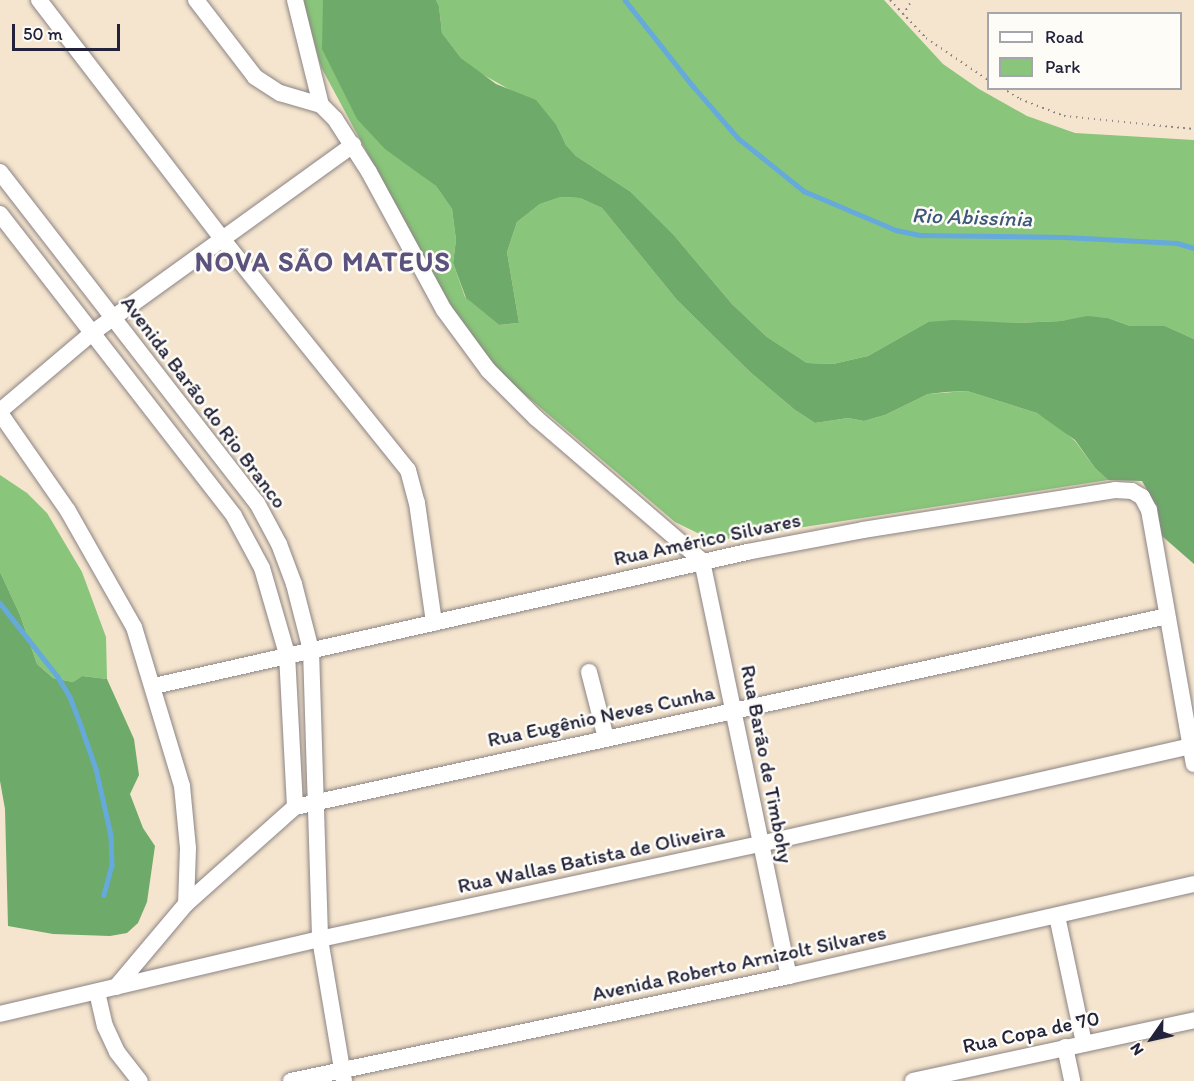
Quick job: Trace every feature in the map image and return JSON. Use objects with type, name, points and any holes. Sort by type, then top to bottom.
[{"type":"street","points":[[39,0],[223,240],[408,470],[417,503],[434,623]]},
{"type":"street","points":[[196,0],[255,76],[280,93],[321,105]]},
{"type":"street","points":[[295,0],[321,105],[353,145],[444,310],[488,370],[536,418],[702,561]]},
{"type":"street","points":[[186,904],[188,848],[182,786],[134,627],[68,511],[0,412],[92,333],[353,145]]},
{"type":"street","name":"Avenida Barão do Rio Branco","points":[[0,172],[257,503],[279,544],[294,584],[311,650],[320,939],[343,1076]]},
{"type":"street","points":[[0,214],[234,516],[262,568],[287,654],[295,807]]},
{"type":"street","name":"Rua Américo Silvares","points":[[153,686],[702,561],[862,530],[1115,490],[1132,491],[1142,497],[1149,510],[1167,616]]},
{"type":"street","points":[[234,516],[257,503]]},
{"type":"street","name":"Rua Barão de Timbohy","points":[[702,561],[789,976]]},
{"type":"street","points":[[1167,616],[1194,764]]},
{"type":"street","name":"Rua Eugênio Neves Cunha","points":[[116,987],[146,947],[186,904],[295,807],[1167,616]]},
{"type":"street","points":[[589,672],[606,738]]},
{"type":"street","name":"Rua Wallas Batista de Oliveira","points":[[0,1014],[320,939],[760,844],[1191,746]]},
{"type":"street","name":"Avenida Roberto Arnizolt Silvares","points":[[291,1081],[343,1076],[1194,884]]},
{"type":"street","points":[[1057,916],[1084,1042]]},
{"type":"street","points":[[97,992],[105,1026],[117,1052],[140,1081]]},
{"type":"street","name":"Rua Copa de 70","points":[[913,1081],[1084,1042],[1194,1020]]},
{"type":"street","points":[[1065,1047],[1072,1081]]},
{"type":"path","points":[[890,0],[926,38],[987,79]]},
{"type":"path","points":[[903,15],[912,0]]},
{"type":"path","points":[[1005,90],[1020,99],[1064,116],[1194,129]]},
{"type":"green space","points":[[302,0],[323,0],[414,169],[436,186],[452,209],[456,240],[453,263],[465,297],[499,325],[519,323],[507,252],[517,222],[540,204],[561,197],[580,198],[602,208],[677,300],[750,372],[795,410],[815,423],[848,418],[864,421],[885,415],[928,394],[967,391],[1037,413],[1057,425],[1075,441],[1095,468],[1108,480],[714,541],[675,522],[509,381],[472,339],[448,303],[321,67]]},
{"type":"green space","points":[[323,0],[436,0],[439,6],[442,33],[461,58],[496,84],[536,100],[557,126],[566,145],[576,156],[631,192],[672,233],[732,304],[767,337],[807,363],[833,364],[868,356],[928,322],[954,320],[1015,323],[1061,321],[1087,316],[1108,318],[1130,326],[1165,326],[1194,339],[1194,564],[1162,536],[1155,504],[1142,481],[1108,480],[1095,468],[1075,440],[1037,413],[967,391],[928,394],[885,415],[864,421],[848,418],[815,423],[795,410],[750,372],[677,300],[602,208],[580,198],[561,197],[540,204],[517,222],[507,252],[519,323],[499,325],[466,298],[453,263],[456,240],[452,209],[436,186],[385,149],[357,119],[322,49]]},
{"type":"green space","points":[[436,0],[884,0],[943,64],[979,89],[1027,116],[1075,133],[1194,140],[1194,339],[1165,326],[1130,326],[1108,318],[1087,317],[1061,321],[1015,323],[928,322],[868,356],[833,364],[807,363],[767,337],[732,304],[672,233],[631,192],[576,156],[566,145],[557,126],[514,92],[480,73],[461,58],[442,33],[439,6]]},
{"type":"green space","points":[[0,475],[27,493],[47,513],[82,572],[106,637],[107,679],[82,676],[73,682],[53,678],[37,664],[20,615],[0,572]]},
{"type":"green space","points":[[0,572],[20,615],[37,664],[53,678],[73,682],[82,676],[107,679],[134,739],[139,775],[130,794],[143,828],[155,846],[147,902],[138,923],[127,933],[110,936],[53,934],[8,926],[5,809],[0,781]]},
{"type":"waterway","name":"Rio Abissínia","points":[[625,0],[693,86],[738,138],[804,191],[896,230],[920,235],[1064,237],[1177,243],[1194,248]]},
{"type":"waterway","points":[[0,603],[58,677],[70,697],[80,723],[96,769],[111,835],[112,865],[104,895]]},
{"type":"district","name":"NOVA SÃO MATEUS","points":[[323,262]]}]
